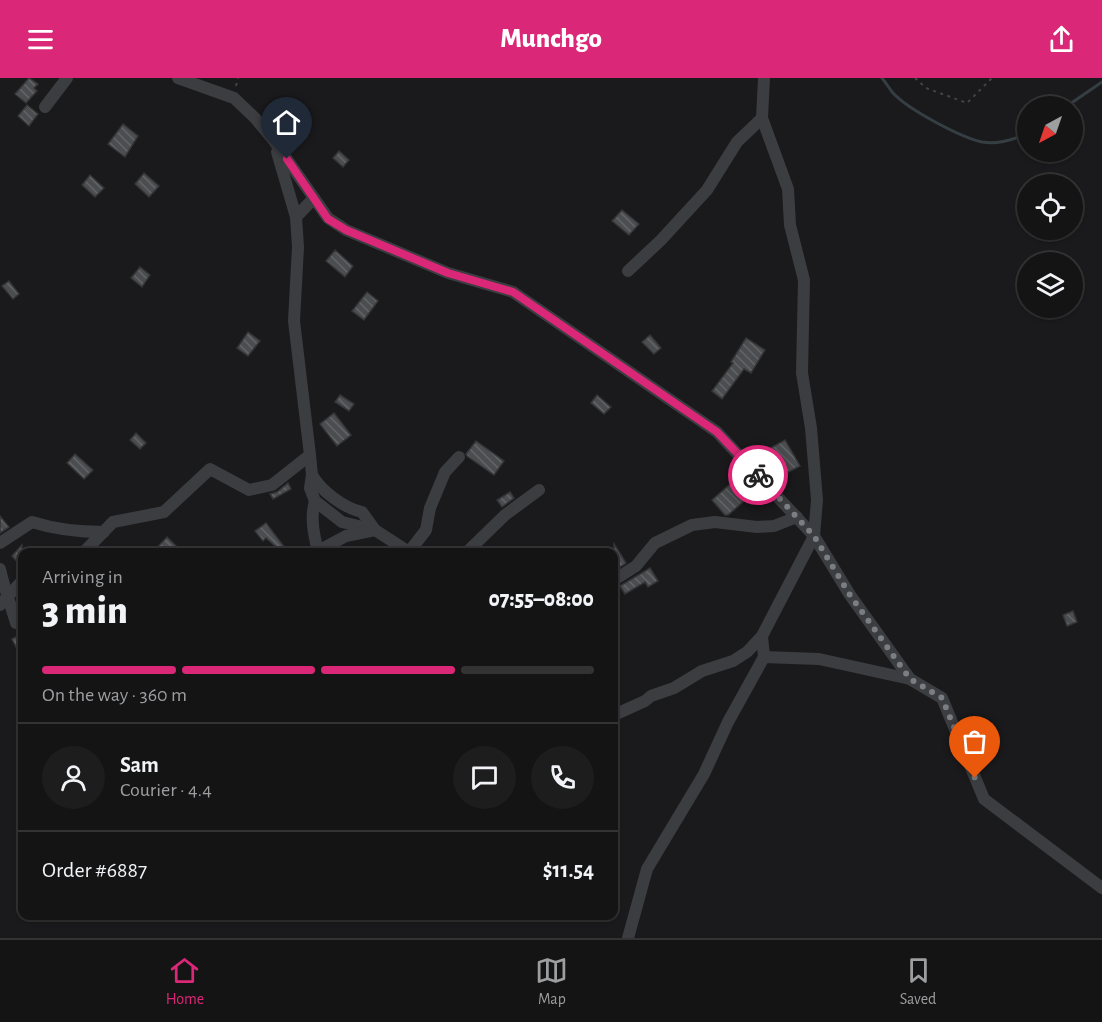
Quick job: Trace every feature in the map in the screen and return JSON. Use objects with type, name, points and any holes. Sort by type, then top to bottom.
[{"type":"street","points":[[45,107],[67,78]]},
{"type":"street","points":[[178,78],[234,98],[274,141],[328,219],[346,230],[448,273],[513,292],[717,432],[814,536],[850,595],[910,679]]},
{"type":"street","points":[[618,713],[651,696],[674,688],[702,671],[733,661],[747,652],[762,636],[814,536],[817,500],[811,428],[802,374],[804,280],[790,225],[788,189],[762,118],[764,78]]},
{"type":"street","points":[[628,271],[661,240],[707,190],[737,142],[762,118]]},
{"type":"street","points":[[274,141],[296,217],[298,247],[294,321],[312,475],[309,488],[315,501],[342,522],[375,530],[403,548]]},
{"type":"street","points":[[296,217],[314,198]]},
{"type":"street","points":[[88,548],[113,522],[164,512],[210,469],[249,490],[272,485],[310,454]]},
{"type":"street","points":[[412,548],[426,530],[430,508],[445,472],[459,457]]},
{"type":"street","points":[[312,475],[318,486],[353,510],[362,512],[375,530]]},
{"type":"street","points":[[471,548],[505,515],[539,490]]},
{"type":"street","points":[[315,501],[312,509],[313,531],[317,548]]},
{"type":"street","points":[[618,577],[636,566],[655,543],[692,525],[715,522],[758,527],[774,526],[797,517]]},
{"type":"street","points":[[0,543],[32,522],[56,530],[104,532]]},
{"type":"street","points":[[325,548],[346,537],[375,530]]},
{"type":"street","points":[[0,569],[4,600],[16,623]]},
{"type":"street","points":[[4,600],[18,585]]},
{"type":"street","points":[[628,938],[647,869],[704,774],[728,722],[764,657],[762,636]]},
{"type":"street","points":[[764,657],[819,659],[910,679],[942,698],[984,799],[1102,888]]},
{"type":"path","points":[[915,78],[926,88],[967,103],[992,78]]},
{"type":"building","points":[[29,78],[38,84],[34,88],[37,91],[26,103],[15,94]]},
{"type":"building","points":[[27,105],[38,114],[29,126],[18,116]]},
{"type":"building","points":[[123,124],[138,136],[125,157],[108,144]]},
{"type":"building","points":[[339,151],[349,160],[343,167],[333,158]]},
{"type":"building","points":[[144,173],[159,186],[149,197],[135,184]]},
{"type":"building","points":[[90,175],[104,188],[95,197],[82,185]]},
{"type":"building","points":[[622,210],[639,224],[629,235],[612,221]]},
{"type":"building","points":[[335,250],[353,266],[345,277],[326,261]]},
{"type":"building","points":[[140,267],[150,275],[142,287],[131,278]]},
{"type":"building","points":[[9,281],[19,294],[13,299],[2,286]]},
{"type":"building","points":[[367,292],[378,301],[364,320],[352,311]]},
{"type":"building","points":[[248,332],[260,341],[248,356],[237,348]]},
{"type":"building","points":[[650,335],[661,348],[654,354],[642,342]]},
{"type":"building","points":[[746,338],[765,350],[751,373],[744,369],[722,399],[712,391],[733,363],[731,362]]},
{"type":"building","points":[[340,395],[354,404],[349,411],[335,402]]},
{"type":"building","points":[[597,395],[611,407],[604,414],[591,403]]},
{"type":"building","points":[[334,413],[351,435],[337,446],[320,424]]},
{"type":"building","points":[[136,433],[146,443],[140,449],[130,440]]},
{"type":"building","points":[[785,440],[800,466],[779,477],[765,451]]},
{"type":"building","points":[[476,441],[504,461],[494,475],[467,456],[466,454]]},
{"type":"building","points":[[75,454],[93,470],[84,479],[67,463]]},
{"type":"building","points":[[736,479],[751,495],[728,515],[725,515],[712,500]]},
{"type":"building","points":[[288,483],[291,489],[273,499],[270,494],[277,492]]},
{"type":"building","points":[[510,492],[514,498],[502,507],[497,500]]},
{"type":"building","points":[[0,516],[9,527],[0,533]]},
{"type":"building","points":[[266,523],[285,548],[277,548],[266,538],[263,541],[255,531]]},
{"type":"building","points":[[167,537],[177,547],[176,548],[157,548]]},
{"type":"building","points":[[18,549],[18,563],[12,556]]},
{"type":"building","points":[[618,550],[626,563],[618,568]]},
{"type":"building","points":[[650,568],[658,581],[648,587],[645,582],[625,594],[620,586]]},
{"type":"building","points":[[1073,611],[1077,622],[1067,626],[1063,615]]},
{"type":"building","points":[[18,636],[18,651],[12,639]]},
{"type":"waterway","points":[[882,78],[901,100],[935,122],[961,135],[982,142],[994,143],[1017,137]]},
{"type":"waterway","points":[[1082,96],[1102,82]]},
{"type":"way so far","points":[[758,475],[814,536],[850,595],[910,679],[942,698],[975,778]]},
{"type":"route","points":[[287,159],[328,219],[346,230],[448,273],[513,292],[717,432],[758,475]]}]
